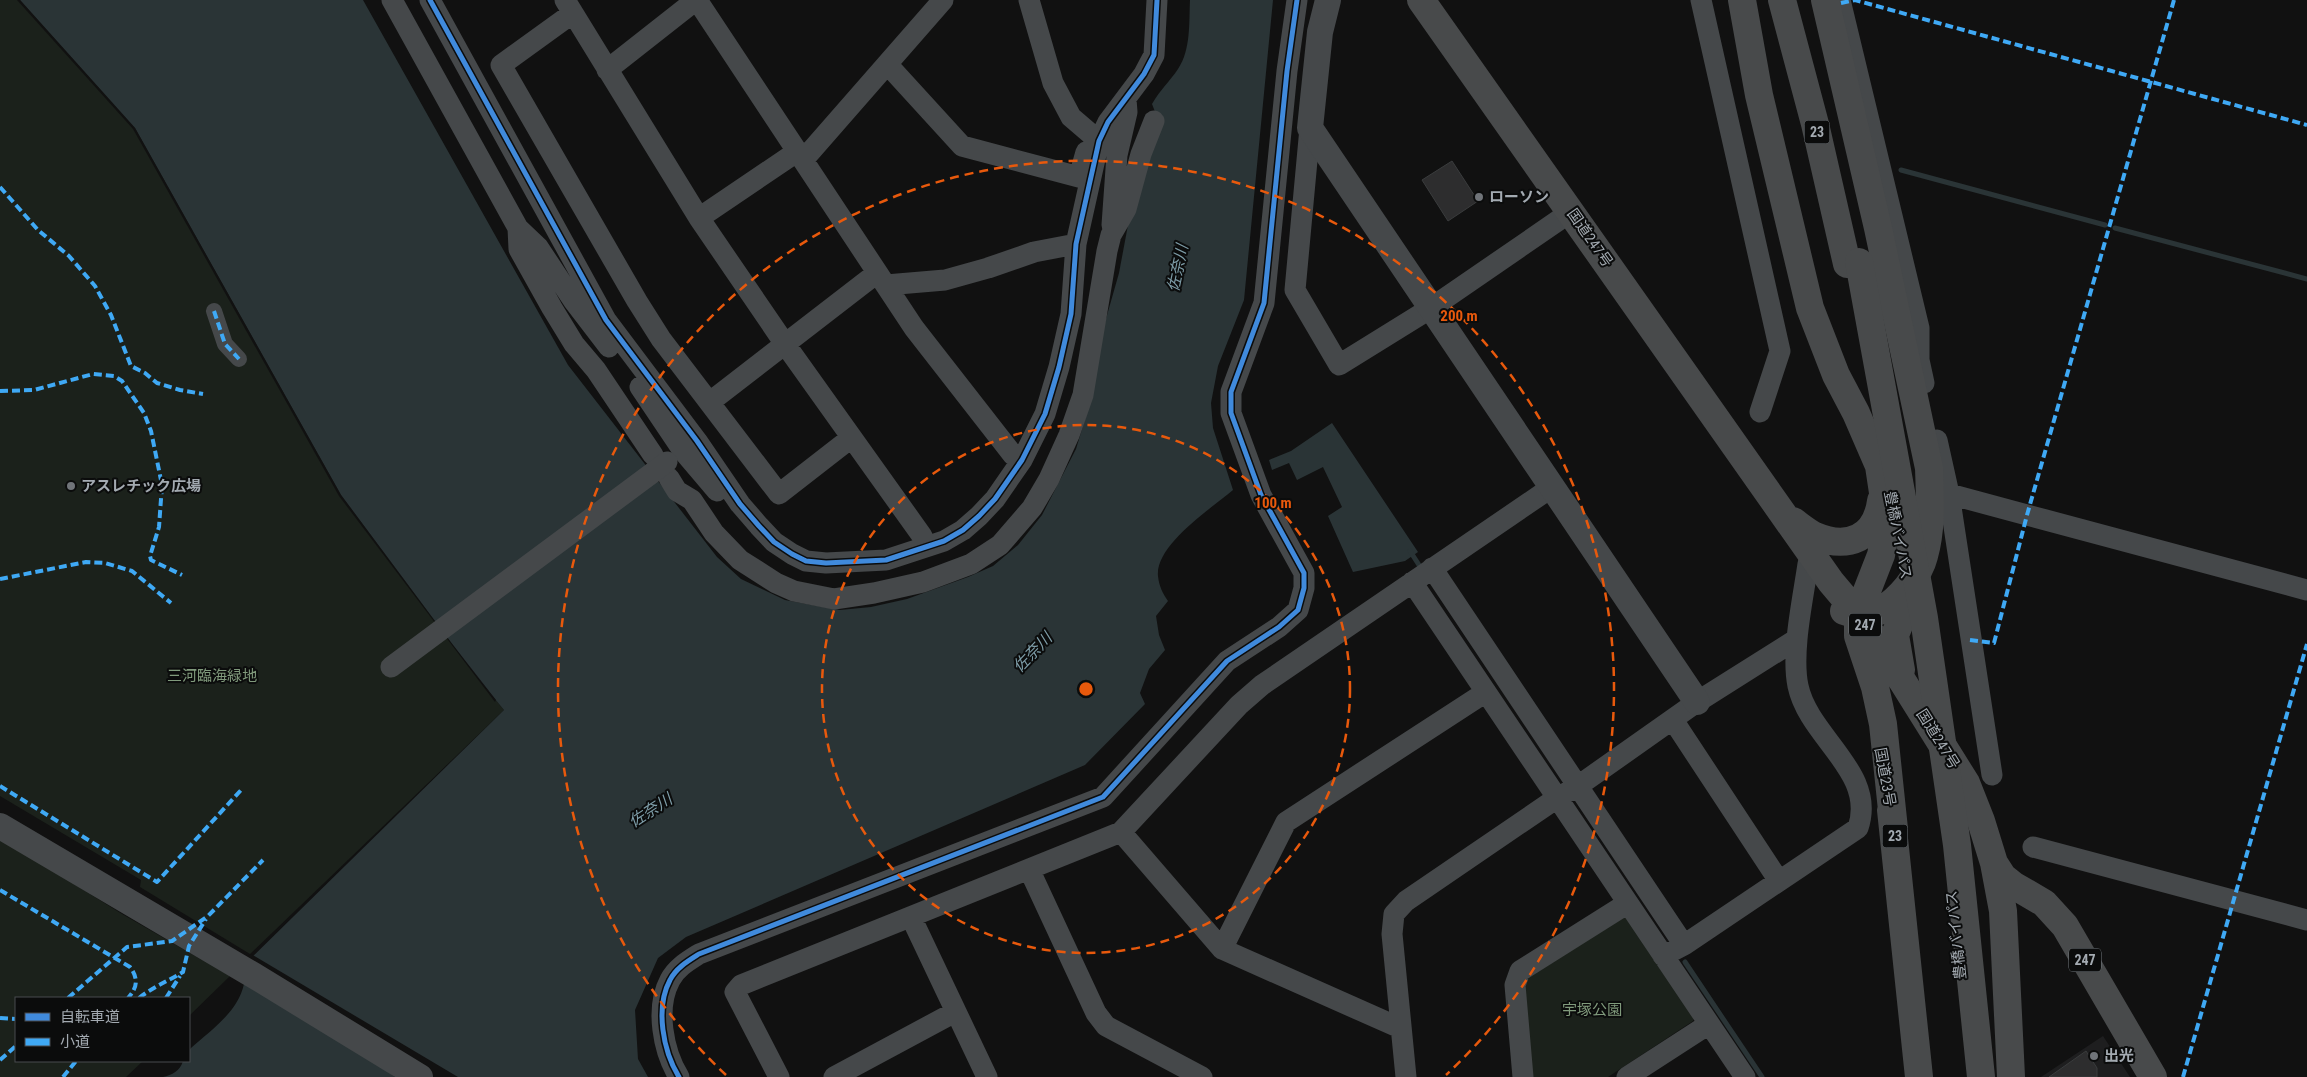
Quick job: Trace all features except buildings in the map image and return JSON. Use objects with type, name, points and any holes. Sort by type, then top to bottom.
[{"type":"highway","name":"国道247号","points":[[1421,0],[1572,211],[1831,582],[1858,614],[1906,686],[1966,783],[1981,821],[1994,863],[2003,876],[2013,885],[2044,904],[2065,926],[2153,1077]]},
{"type":"highway","points":[[1742,0],[1758,94],[1810,308],[1836,375],[1870,444],[1881,474],[1885,506],[1885,535],[1881,555],[1858,614],[1858,636],[1875,687],[1883,724],[1894,829]]},
{"type":"highway","name":"豊橋バイパス","points":[[1782,0],[1853,263],[1916,630],[1947,847],[1970,1077]]},
{"type":"highway","name":"豊橋バイパス","points":[[1793,0],[1853,263],[1924,618],[1957,846],[1981,1077]]},
{"type":"highway","points":[[1826,0],[1878,228],[1929,468],[1929,521],[1924,557],[1912,597],[1901,617],[1895,635],[1897,658],[1906,686]]},
{"type":"highway","name":"国道247号","points":[[1706,405],[1833,603]]},
{"type":"highway","points":[[1787,517],[1816,536],[1837,542],[1859,539],[1873,525],[1879,513],[1881,474]]},
{"type":"highway","points":[[1833,603],[1845,612],[1858,614],[1870,614],[1881,610],[1899,594],[1919,569]]},
{"type":"highway","name":"国道23号","points":[[1833,603],[1850,638],[1869,695],[1894,829],[1918,1077]]},
{"type":"highway","points":[[1994,863],[2003,911],[2011,1077]]},
{"type":"street","points":[[392,0],[518,228],[538,248],[573,300],[642,390],[677,491],[692,500],[714,533],[740,560],[776,583],[794,591],[834,599],[923,582],[971,564],[1000,545],[1032,508],[1049,479],[1069,435],[1083,395],[1111,235],[1117,155],[1127,112],[1126,99]]},
{"type":"street","points":[[430,0],[606,320],[697,440],[740,504],[774,542],[806,561],[826,563],[886,560],[944,541],[963,530],[995,498],[1045,414],[1059,367],[1071,314],[1076,244],[1096,138]]},
{"type":"street","points":[[607,70],[696,0],[801,155],[914,328],[1018,458]]},
{"type":"street","points":[[699,218],[801,155],[888,65],[943,0]]},
{"type":"street","points":[[1029,0],[1053,83],[1072,117],[1096,138]]},
{"type":"street","points":[[888,65],[962,146],[1079,177],[1085,156],[1096,138],[1126,99],[1154,55],[1157,0]]},
{"type":"street","points":[[678,1077],[669,1061],[663,1028],[664,1000],[670,979],[682,965],[699,954],[1103,796],[1227,661],[1279,628],[1298,610],[1304,588],[1304,573],[1261,495],[1231,413],[1231,392],[1264,303],[1287,71],[1297,0]]},
{"type":"street","points":[[1328,0],[1320,32],[1295,290],[1339,365],[1432,308],[1572,211]]},
{"type":"street","points":[[1702,0],[1780,352],[1760,412]]},
{"type":"street","points":[[1840,0],[1919,328],[1919,360],[1948,494],[1992,775]]},
{"type":"street","points":[[851,438],[779,494],[661,339],[501,66],[569,7],[699,218],[785,344],[922,536]]},
{"type":"street","points":[[1111,235],[1126,209],[1141,154],[1154,121]]},
{"type":"street","points":[[1310,128],[1697,702]]},
{"type":"street","points":[[518,228],[519,249],[574,344],[668,462],[759,526],[776,526],[793,541],[811,550],[864,551],[892,546],[944,527],[977,501],[1018,458]]},
{"type":"street","points":[[710,402],[785,344],[881,279],[945,280],[1034,252],[1076,244]]},
{"type":"street","points":[[214,311],[225,344],[240,358]]},
{"type":"street","points":[[391,667],[668,462]]},
{"type":"street","points":[[779,1077],[736,992],[741,985],[1121,832],[1239,705],[1262,685],[1552,486]]},
{"type":"street","points":[[1948,494],[2307,590]]},
{"type":"street","points":[[1663,956],[1684,945],[1858,828],[1862,816],[1860,795],[1855,778],[1806,711],[1798,685],[1797,639],[1808,564]]},
{"type":"street","points":[[1432,568],[1684,945]]},
{"type":"street","points":[[1412,582],[1745,1077]]},
{"type":"street","points":[[1406,1077],[1392,934],[1394,914],[1406,902],[1557,798],[1578,786],[1697,702],[1797,639]]},
{"type":"street","points":[[1222,950],[1286,822],[1486,692]]},
{"type":"street","points":[[1673,720],[1779,881]]},
{"type":"street","points":[[0,826],[420,1077]]},
{"type":"street","points":[[1121,832],[1222,950],[1400,1028]]},
{"type":"street","points":[[2033,847],[2307,920]]},
{"type":"street","points":[[1029,869],[1096,1013],[1106,1026],[1167,1069],[1202,1077]]},
{"type":"street","points":[[1524,1077],[1515,985],[1520,971],[1628,903]]},
{"type":"street","points":[[910,917],[987,1077]]},
{"type":"street","points":[[834,1077],[956,1012]]},
{"type":"street","points":[[1628,1077],[1709,1024]]},
{"type":"shaded area","name":"出光","points":[[2103,1036],[2130,1077],[2041,1077]]},
{"type":"green space","name":"三河臨海緑地","points":[[0,0],[20,0],[135,128],[341,495],[476,676],[504,710],[250,954],[140,887],[141,880],[0,796]]},
{"type":"green space","points":[[0,838],[122,914],[230,976],[190,1015],[190,997],[15,997],[15,1062],[142,1062],[126,1077],[0,1077]]},
{"type":"green space","name":"宇塚公園","points":[[1624,915],[1695,1014],[1693,1021],[1608,1077],[1533,1077],[1522,983],[1526,974]]},
{"type":"water","name":"佐奈川","points":[[20,0],[363,0],[568,365],[717,557],[741,579],[785,600],[840,610],[871,607],[907,599],[993,566],[1018,545],[1042,515],[1076,449],[1093,393],[1094,361],[1119,273],[1128,225],[1159,122],[1152,104],[1178,69],[1185,53],[1190,0],[1273,0],[1244,300],[1218,366],[1211,403],[1213,428],[1233,490],[1186,528],[1166,552],[1160,564],[1159,583],[1168,601],[1156,616],[1159,635],[1165,650],[1149,669],[1140,693],[1145,704],[1085,765],[686,937],[658,958],[635,1010],[638,1059],[648,1077],[163,1077],[175,1072],[182,1062],[190,1062],[191,1048],[230,1012],[241,994],[244,984],[245,964],[504,710],[476,676],[341,495],[135,128]]},
{"type":"water","points":[[1332,423],[1418,552],[1405,561],[1353,572],[1328,516],[1342,507],[1323,467],[1297,480],[1289,463],[1272,470],[1269,460],[1291,451]]},
{"type":"pier","points":[[17,0],[20,0],[135,128],[341,495],[437,624],[649,483],[446,636],[496,700],[495,702],[339,496],[133,129]]},
{"type":"pier","points":[[251,954],[458,1077],[395,1077],[242,962]]},
{"type":"waterway","points":[[1901,170],[2105,225]]},
{"type":"waterway","points":[[2115,228],[2307,279]]},
{"type":"waterway","points":[[1410,551],[1419,565]]},
{"type":"waterway","points":[[1685,962],[1762,1077]]},
{"type":"marked path","points":[[1841,3],[1855,0],[2307,125]]},
{"type":"marked path","points":[[1970,640],[1994,643],[2027,515],[2174,0]]},
{"type":"marked path","points":[[0,187],[38,230],[69,256],[95,286],[111,315],[131,366],[145,373],[157,383],[203,394]]},
{"type":"marked path","points":[[214,311],[225,344],[239,359]]},
{"type":"marked path","points":[[0,391],[34,390],[93,374],[114,376],[122,381],[144,413],[151,431],[162,485],[159,527],[150,556],[151,560],[182,575]]},
{"type":"marked path","points":[[0,579],[86,562],[105,563],[132,571],[171,603]]},
{"type":"marked path","points":[[2183,1077],[2307,644]]},
{"type":"marked path","points":[[0,786],[157,882],[242,789]]},
{"type":"marked path","points":[[69,997],[127,947],[172,941],[208,916],[263,860]]},
{"type":"marked path","points":[[0,890],[130,967],[135,976],[136,983],[129,997]]},
{"type":"marked path","points":[[140,997],[183,972],[189,946],[206,919]]},
{"type":"marked path","points":[[167,997],[180,976]]},
{"type":"marked path","points":[[0,1018],[15,1019]]},
{"type":"marked path","points":[[0,1060],[15,1047]]},
{"type":"marked path","points":[[63,1077],[75,1062]]},
{"type":"cycle path","points":[[430,0],[606,320],[697,441],[740,504],[759,526],[774,542],[792,554],[806,561],[826,563],[886,560],[944,541],[963,530],[979,516],[995,499],[1022,460],[1045,414],[1059,367],[1071,314],[1076,244],[1099,141],[1108,122],[1144,74],[1154,55],[1157,0]]},
{"type":"cycle path","points":[[679,1077],[673,1067],[665,1042],[662,1016],[665,991],[679,968],[699,954],[1103,797],[1227,661],[1279,627],[1298,610],[1304,588],[1304,573],[1261,495],[1231,413],[1231,392],[1264,303],[1287,71],[1297,0]]},
{"type":"place","name":"ローソン","points":[[1479,197]]},
{"type":"place","name":"アスレチック広場","points":[[71,486]]},
{"type":"place","name":"出光","points":[[2094,1056]]}]
